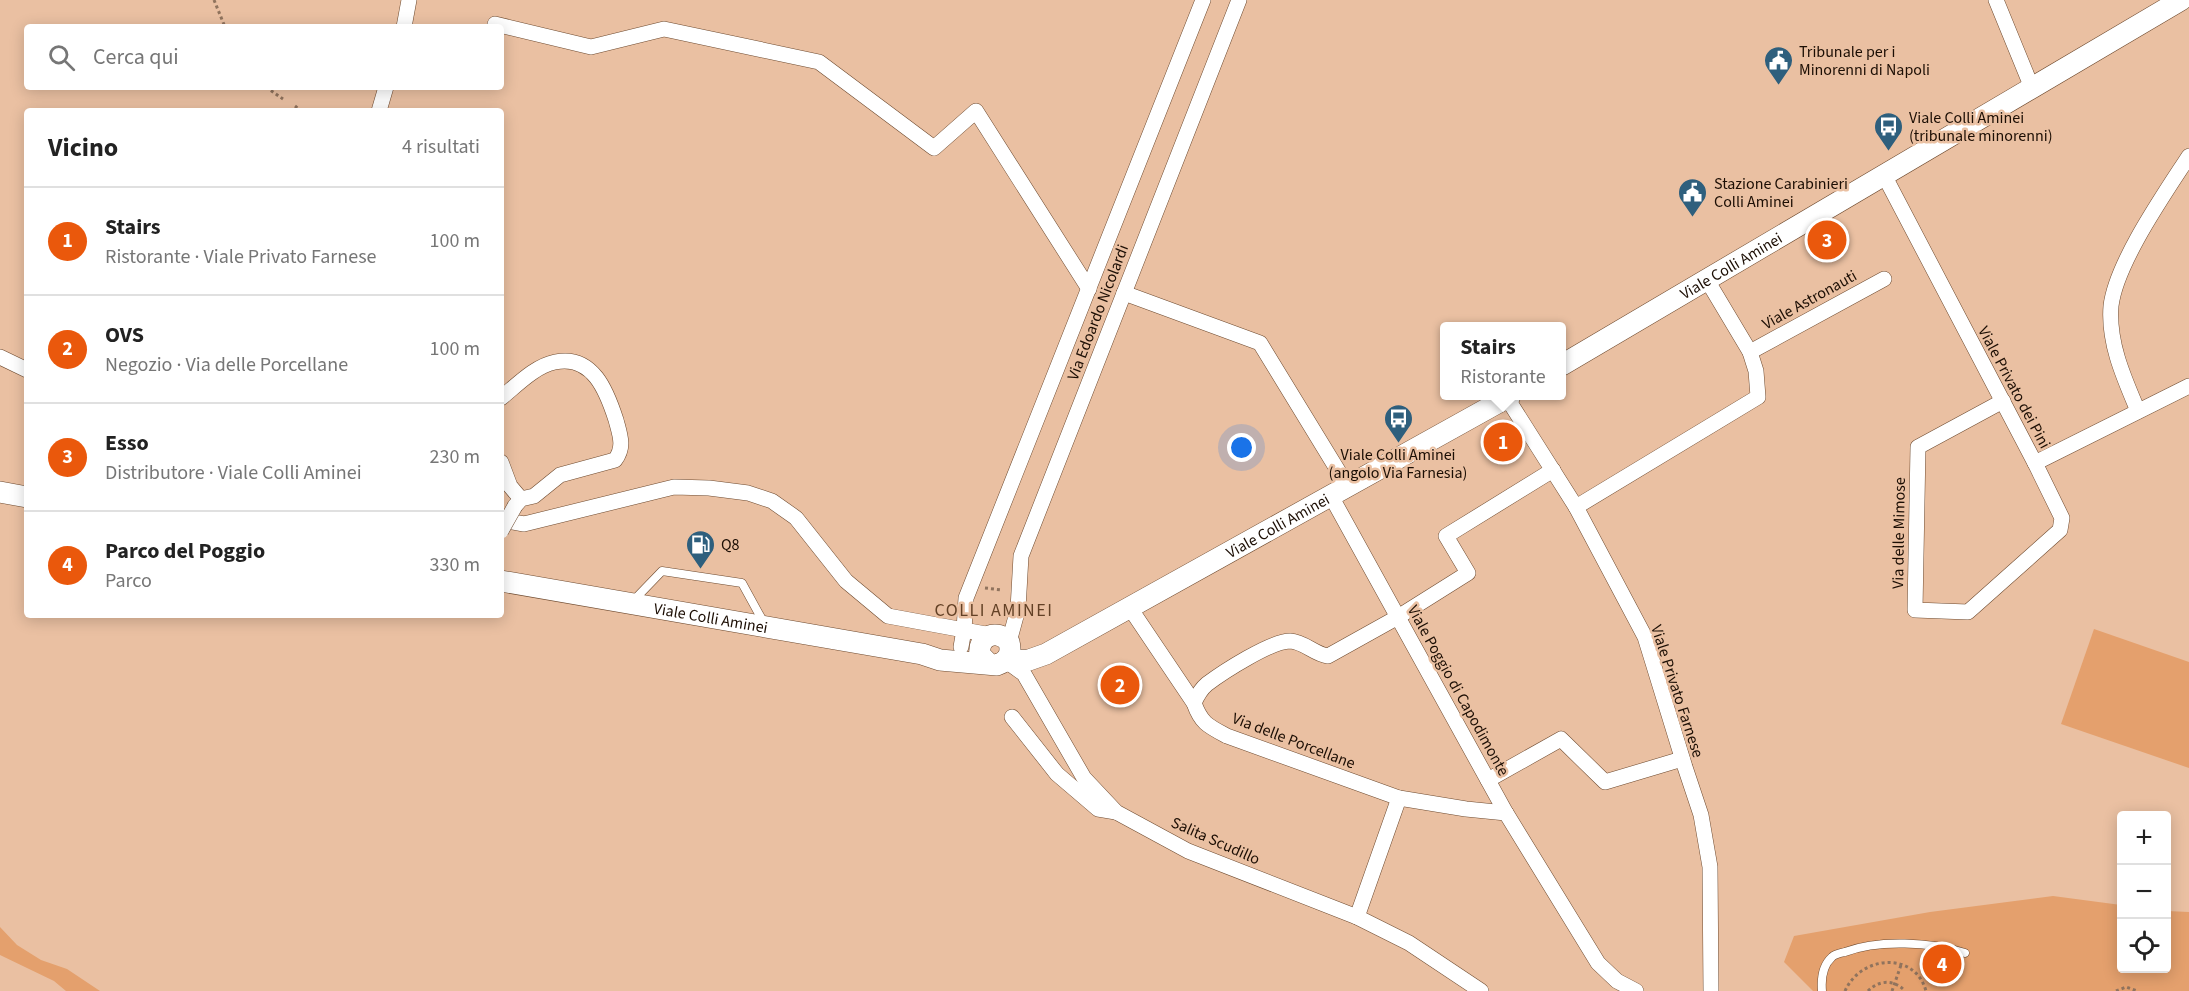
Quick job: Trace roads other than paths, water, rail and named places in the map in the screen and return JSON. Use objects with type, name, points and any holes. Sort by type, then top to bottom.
[{"type":"main road","name":"Viale Colli Aminei","points":[[1566,363],[2181,0]]},
{"type":"main road","name":"Viale Colli Aminei","points":[[922,654],[986,646],[1029,660],[1046,654],[1504,400]]},
{"type":"main road","points":[[0,492],[24,496]]},
{"type":"main road","name":"Viale Colli Aminei","points":[[504,582],[922,654],[940,660],[986,646]]},
{"type":"street","points":[[405,24],[409,0]]},
{"type":"street","name":"Via Edoardo Nicolardi","points":[[1203,0],[966,598],[986,646],[1018,609],[1021,556],[1239,0]]},
{"type":"street","points":[[1996,0],[2032,88]]},
{"type":"street","points":[[504,26],[591,47],[664,29],[819,62],[934,148],[976,111],[1089,289]]},
{"type":"street","points":[[380,108],[385,90]]},
{"type":"street","points":[[2138,411],[2123,376],[2113,341],[2111,305],[2122,270],[2154,211],[2189,156]]},
{"type":"street","name":"Viale Privato dei Pini","points":[[1884,175],[2035,463],[2189,386]]},
{"type":"street","name":"Viale Astronauti","points":[[1750,352],[1884,279]]},
{"type":"street","points":[[1576,507],[1758,397],[1756,371],[1750,352],[1707,280]]},
{"type":"street","name":"Viale Poggio di Capodimonte","points":[[1124,293],[1260,343],[1339,491],[1398,617],[1506,813],[1598,963],[1617,981],[1636,991]]},
{"type":"street","points":[[0,357],[24,369]]},
{"type":"street","points":[[504,396],[539,369],[555,362],[580,365],[602,383],[621,441],[621,452],[615,460],[560,475],[534,496],[518,502],[504,526]]},
{"type":"street","name":"Viale Privato Farnese","points":[[1511,400],[1576,507],[1645,637],[1701,815],[1710,867],[1710,991]]},
{"type":"street","name":"Via delle Mimose","points":[[2003,401],[1918,447],[1915,610],[1968,612],[2060,530],[2062,518],[2035,463]]},
{"type":"street","points":[[504,470],[518,502]]},
{"type":"street","points":[[1194,703],[1206,685],[1273,644],[1290,641],[1306,644],[1321,655],[1328,656],[1398,617],[1468,573],[1446,536],[1553,470]]},
{"type":"street","points":[[504,521],[524,524],[675,487],[748,493],[772,501],[796,518],[846,581],[879,611],[888,616],[933,626],[986,646]]},
{"type":"street","name":"Via delle Porcellane","points":[[1130,608],[1194,703],[1199,716],[1206,725],[1227,736],[1399,798],[1506,813]]},
{"type":"street","name":"Salita Scudillo","points":[[986,646],[1024,674],[1084,778],[1116,812],[1188,851],[1357,917],[1409,943],[1475,988]]},
{"type":"street","points":[[1012,717],[1057,774],[1098,808],[1116,812]]},
{"type":"street","points":[[1488,780],[1561,739],[1605,783],[1682,759]]},
{"type":"street","points":[[1357,917],[1399,798]]},
{"type":"lane","points":[[630,603],[662,571],[742,583],[767,627]]},
{"type":"lane","points":[[1822,991],[1821,975],[1832,957],[1851,949],[1910,944],[1953,949],[1965,953]]},
{"type":"place","name":"Tribunale per i Minorenni di Napoli","points":[[1778,86]]},
{"type":"place","name":"Viale Colli Aminei (tribunale minorenni)","points":[[1888,152]]},
{"type":"place","name":"Stazione Carabinieri Colli Aminei","points":[[1693,218]]},
{"type":"place","name":"Esso","points":[[1827,240]]},
{"type":"place","name":"Stairs","points":[[1503,442]]},
{"type":"place","name":"Viale Colli Aminei (angolo Via Farnesia)","points":[[1398,444]]},
{"type":"place","name":"Q8","points":[[700,570]]},
{"type":"place","name":"OVS","points":[[1120,685]]},
{"type":"place","name":"Parco del Poggio","points":[[1942,964]]},
{"type":"district","name":"COLLI AMINEI","points":[[994,610]]}]
